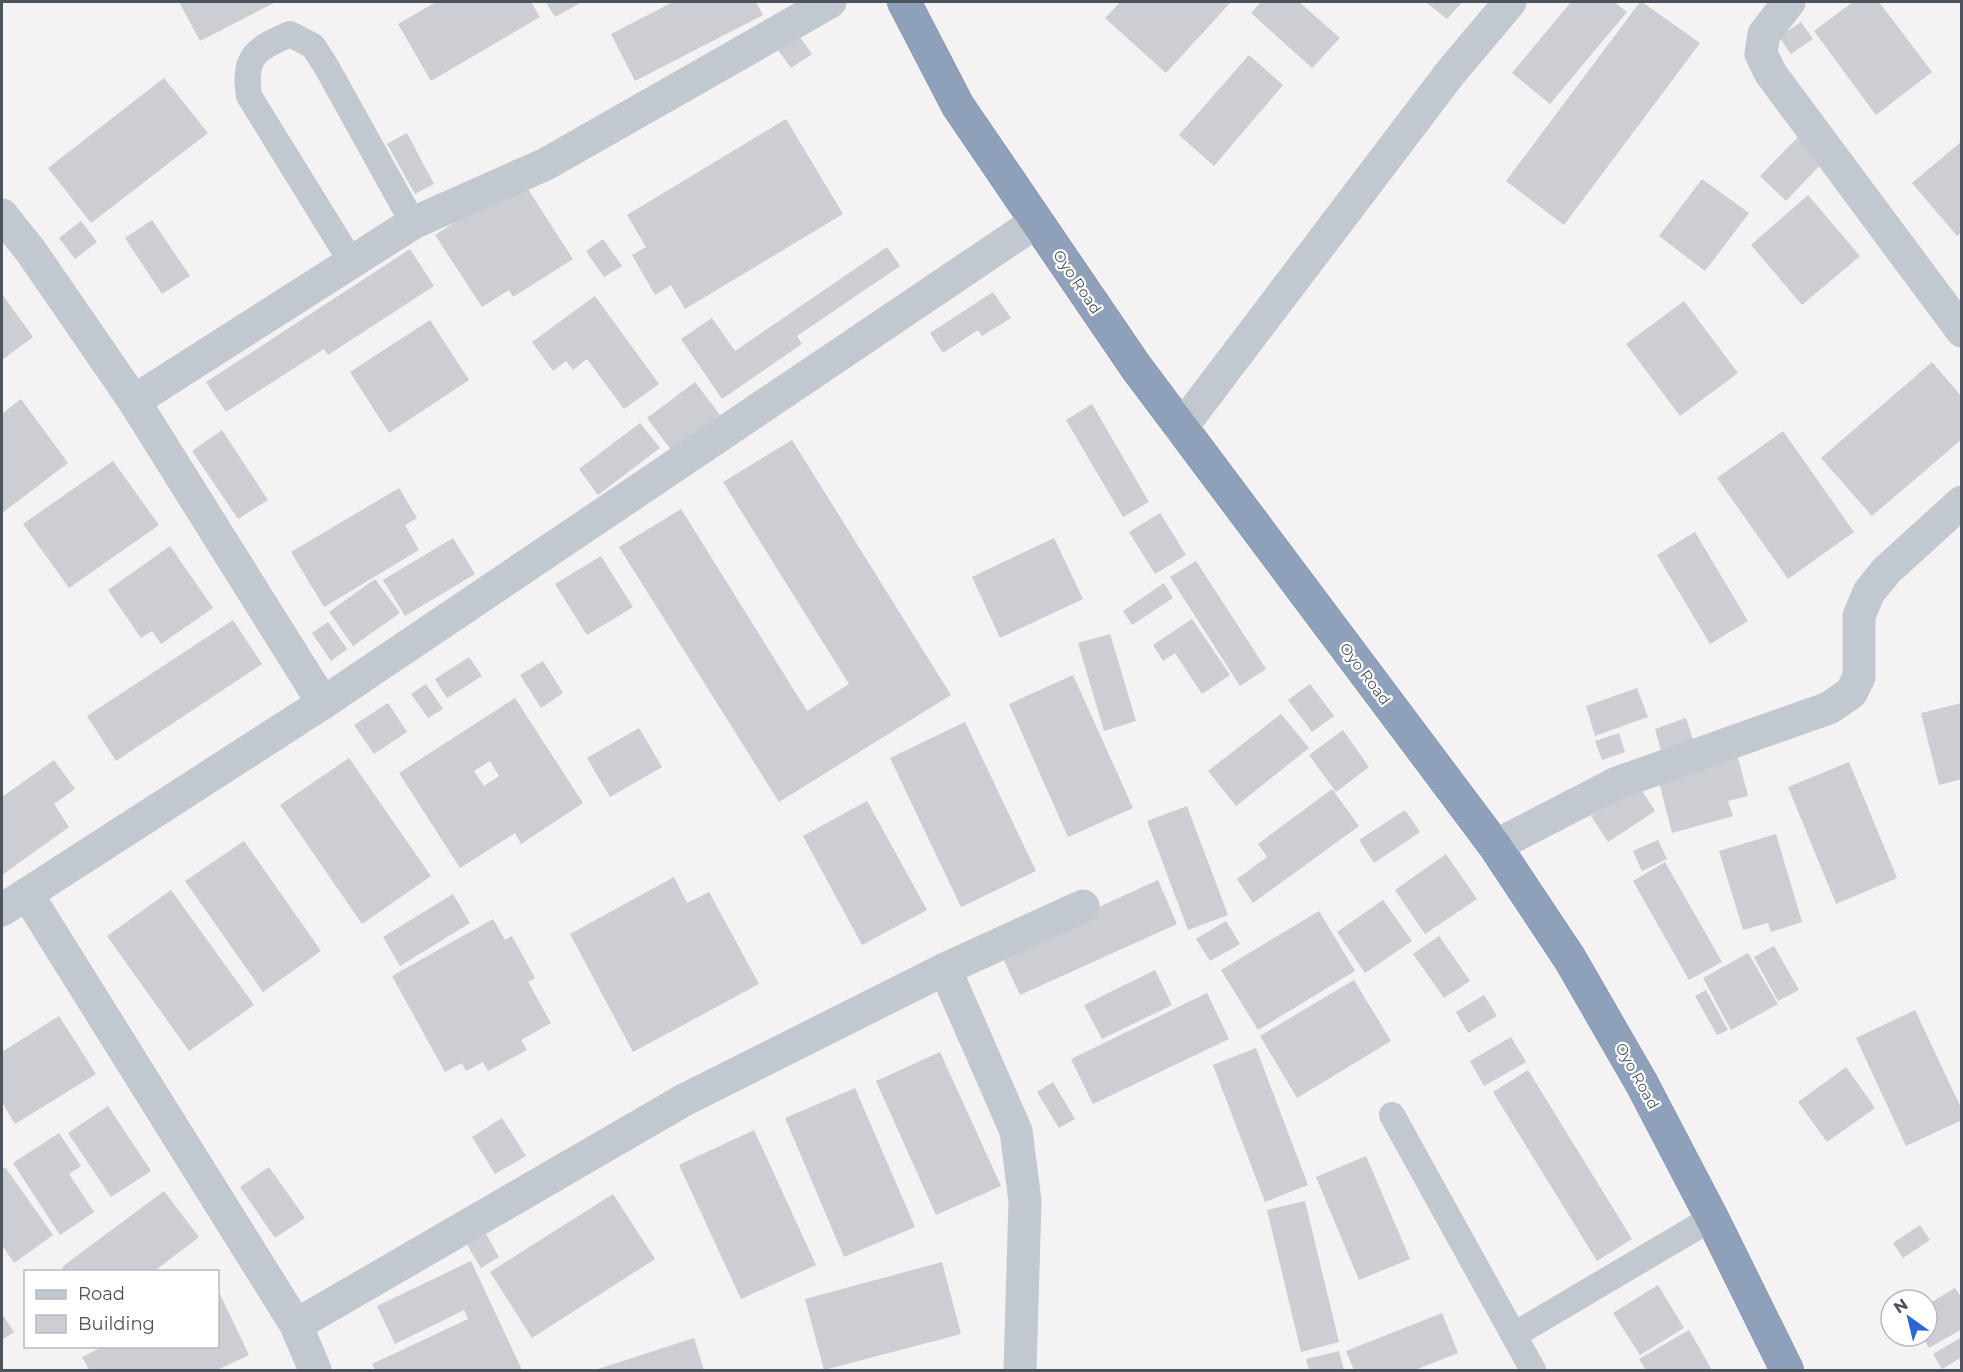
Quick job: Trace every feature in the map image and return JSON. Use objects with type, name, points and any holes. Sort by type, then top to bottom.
[{"type":"highway","name":"Oyo Road","points":[[904,2],[958,106],[1136,367],[1495,846],[1570,960],[1642,1084],[1712,1218],[1787,1371]]},
{"type":"street","points":[[134,401],[413,223],[546,164],[830,2]]},
{"type":"street","points":[[1181,428],[1451,72],[1510,2]]},
{"type":"street","points":[[1790,2],[1764,34],[1761,54],[1771,74],[1962,330]]},
{"type":"street","points":[[2,216],[30,250],[134,401],[323,703]]},
{"type":"street","points":[[306,1367],[296,1325],[14,902],[323,703],[1036,222]]},
{"type":"street","points":[[1495,846],[1617,783],[1829,708],[1851,693],[1859,677],[1859,616],[1869,592],[1887,570],[1962,502]]},
{"type":"street","points":[[296,1325],[684,1100],[945,969],[1083,906]]},
{"type":"street","points":[[945,969],[1016,1131],[1025,1201],[1020,1371]]},
{"type":"lane","points":[[352,263],[249,96],[246,76],[254,53],[291,34],[313,46],[327,66],[413,223]]},
{"type":"lane","points":[[1392,1115],[1533,1371]]},
{"type":"lane","points":[[1514,1335],[1712,1218]]},
{"type":"building","points":[[179,2],[276,2],[200,41]]},
{"type":"building","points":[[436,2],[531,2],[540,17],[431,81],[398,24]]},
{"type":"building","points":[[546,2],[582,2],[555,17]]},
{"type":"building","points":[[673,2],[756,2],[763,15],[635,81],[611,34]]},
{"type":"building","points":[[1120,2],[1231,2],[1166,73],[1105,18]]},
{"type":"building","points":[[1261,2],[1299,2],[1340,38],[1312,68],[1251,13]]},
{"type":"building","points":[[1426,2],[1462,2],[1447,19]]},
{"type":"building","points":[[1571,2],[1614,2],[1627,12],[1550,104],[1512,73]]},
{"type":"building","points":[[1640,2],[1700,43],[1564,225],[1506,181]]},
{"type":"building","points":[[1853,2],[1879,2],[1932,72],[1876,115],[1814,31]]},
{"type":"building","points":[[1801,22],[1813,39],[1791,54],[1779,37]]},
{"type":"building","points":[[799,36],[812,54],[791,68],[778,50]]},
{"type":"building","points":[[1249,55],[1283,85],[1214,166],[1179,135]]},
{"type":"building","points":[[164,78],[208,133],[91,223],[48,168]]},
{"type":"building","points":[[786,119],[843,214],[685,309],[671,285],[655,295],[632,255],[646,247],[627,215]]},
{"type":"building","points":[[407,133],[434,184],[415,194],[387,144]]},
{"type":"building","points":[[1799,136],[1825,160],[1786,201],[1760,176]]},
{"type":"building","points":[[1962,141],[1962,232],[1957,236],[1912,183]]},
{"type":"building","points":[[1702,179],[1749,213],[1705,271],[1659,236]]},
{"type":"building","points":[[522,180],[573,259],[513,297],[509,290],[482,307],[435,235]]},
{"type":"building","points":[[1808,195],[1860,256],[1802,305],[1751,245]]},
{"type":"building","points":[[152,220],[190,276],[162,294],[125,238]]},
{"type":"building","points":[[81,221],[97,242],[75,259],[59,238]]},
{"type":"building","points":[[603,239],[622,266],[604,277],[586,251]]},
{"type":"building","points":[[887,247],[900,266],[797,336],[802,344],[722,399],[681,339],[712,318],[735,351]]},
{"type":"building","points":[[410,249],[434,286],[328,355],[324,349],[226,412],[206,382]]},
{"type":"building","points":[[993,292],[1011,318],[982,336],[978,330],[943,353],[930,333]]},
{"type":"building","points":[[2,294],[33,337],[2,360]]},
{"type":"building","points":[[595,296],[659,384],[624,409],[587,359],[573,370],[566,361],[553,371],[532,342]]},
{"type":"building","points":[[1684,301],[1738,373],[1680,416],[1626,344]]},
{"type":"building","points":[[430,320],[469,380],[389,433],[350,372]]},
{"type":"building","points":[[1932,362],[1962,397],[1962,439],[1872,516],[1821,458]]},
{"type":"building","points":[[695,382],[720,415],[672,451],[647,418]]},
{"type":"building","points":[[21,399],[68,463],[2,513],[2,414]]},
{"type":"building","points":[[1092,404],[1149,502],[1123,517],[1066,420]]},
{"type":"building","points":[[640,423],[660,448],[598,495],[579,469]]},
{"type":"building","points":[[222,430],[268,500],[238,519],[192,451]]},
{"type":"building","points":[[1783,431],[1854,532],[1788,579],[1717,478]]},
{"type":"building","points":[[792,440],[951,695],[779,802],[619,547],[681,509],[807,711],[849,684],[723,482]]},
{"type":"building","points":[[113,461],[159,525],[69,588],[23,524]]},
{"type":"building","points":[[399,488],[417,518],[405,525],[419,550],[324,607],[291,552]]},
{"type":"building","points":[[1160,513],[1186,555],[1155,574],[1129,532]]},
{"type":"building","points":[[1695,532],[1748,621],[1710,644],[1657,555]]},
{"type":"building","points":[[453,538],[475,574],[405,616],[383,580]]},
{"type":"building","points":[[1054,538],[1083,599],[1000,638],[972,577]]},
{"type":"building","points":[[170,546],[213,608],[161,644],[152,631],[141,638],[108,590]]},
{"type":"building","points":[[601,556],[633,607],[587,635],[555,584]]},
{"type":"building","points":[[1196,561],[1266,669],[1240,686],[1170,577]]},
{"type":"building","points":[[375,579],[400,613],[353,646],[329,612]]},
{"type":"building","points":[[1164,583],[1173,598],[1132,625],[1123,611]]},
{"type":"building","points":[[1192,619],[1230,675],[1202,694],[1175,653],[1163,661],[1153,645]]},
{"type":"building","points":[[233,620],[262,664],[116,761],[87,716]]},
{"type":"building","points":[[328,622],[347,649],[331,661],[312,633]]},
{"type":"building","points":[[1110,634],[1136,721],[1104,731],[1078,643]]},
{"type":"building","points":[[469,657],[482,676],[447,698],[435,679]]},
{"type":"building","points":[[543,661],[563,693],[541,708],[520,675]]},
{"type":"building","points":[[1073,675],[1133,808],[1068,837],[1009,704]]},
{"type":"building","points":[[426,684],[443,709],[428,718],[411,694]]},
{"type":"building","points":[[1310,684],[1334,716],[1312,732],[1288,700]]},
{"type":"building","points":[[1637,688],[1648,717],[1595,736],[1586,706]]},
{"type":"building","points":[[515,698],[583,803],[521,844],[515,833],[460,868],[399,773]],"holes":[[[490,761],[499,776],[484,786],[474,771]]]},
{"type":"building","points":[[388,703],[407,732],[374,754],[354,725]]},
{"type":"building","points":[[1962,703],[1962,779],[1939,785],[1921,713]]},
{"type":"building","points":[[1281,714],[1309,748],[1236,806],[1208,771]]},
{"type":"building","points":[[1686,718],[1694,743],[1662,754],[1655,729]]},
{"type":"building","points":[[965,722],[1036,871],[961,907],[890,758]]},
{"type":"building","points":[[639,728],[662,767],[610,797],[587,758]]},
{"type":"building","points":[[1343,730],[1369,767],[1336,792],[1309,755]]},
{"type":"building","points":[[1619,733],[1625,752],[1602,760],[1595,741]]},
{"type":"building","points":[[1737,754],[1748,796],[1728,801],[1733,816],[1672,833],[1657,774]]},
{"type":"building","points":[[349,758],[431,876],[362,924],[280,805]]},
{"type":"building","points":[[54,760],[75,789],[54,804],[69,827],[2,875],[2,797]]},
{"type":"building","points":[[1849,762],[1897,878],[1836,904],[1788,787]]},
{"type":"building","points":[[1639,786],[1655,811],[1608,842],[1591,816]]},
{"type":"building","points":[[1332,789],[1359,826],[1253,903],[1237,879],[1267,857],[1258,844]]},
{"type":"building","points":[[867,801],[927,910],[862,945],[803,836]]},
{"type":"building","points":[[1187,806],[1228,915],[1188,930],[1147,821]]},
{"type":"building","points":[[1405,810],[1420,832],[1374,863],[1359,840]]},
{"type":"building","points":[[1776,834],[1802,922],[1771,932],[1768,923],[1743,930],[1719,851]]},
{"type":"building","points":[[1658,840],[1667,859],[1642,871],[1633,851]]},
{"type":"building","points":[[244,841],[321,951],[263,992],[185,881]]},
{"type":"building","points":[[1446,854],[1477,899],[1425,934],[1395,890]]},
{"type":"building","points":[[1665,862],[1722,962],[1689,980],[1633,881]]},
{"type":"building","points":[[674,877],[687,903],[709,892],[759,984],[633,1052],[570,934]]},
{"type":"building","points":[[1158,880],[1177,924],[1020,995],[1000,952]]},
{"type":"building","points":[[171,890],[254,1005],[189,1051],[107,936]]},
{"type":"building","points":[[453,894],[470,923],[400,966],[383,937]]},
{"type":"building","points":[[1383,900],[1412,941],[1365,973],[1337,932]]},
{"type":"building","points":[[1319,911],[1355,971],[1258,1030],[1221,970]]},
{"type":"building","points":[[493,919],[505,940],[512,936],[535,978],[528,982],[551,1023],[521,1040],[527,1050],[488,1071],[483,1062],[466,1071],[462,1063],[445,1072],[392,976]]},
{"type":"building","points":[[1226,921],[1240,944],[1210,961],[1196,939]]},
{"type":"building","points":[[1439,936],[1470,981],[1444,998],[1413,954]]},
{"type":"building","points":[[1774,946],[1799,990],[1778,1001],[1754,957]]},
{"type":"building","points":[[1748,953],[1778,1004],[1731,1030],[1703,978]]},
{"type":"building","points":[[1155,970],[1172,1005],[1102,1039],[1084,1005]]},
{"type":"building","points":[[1354,980],[1391,1041],[1297,1098],[1260,1036]]},
{"type":"building","points":[[1706,990],[1728,1030],[1717,1035],[1695,996]]},
{"type":"building","points":[[1207,993],[1229,1039],[1093,1104],[1071,1059]]},
{"type":"building","points":[[1484,995],[1497,1016],[1468,1033],[1456,1012]]},
{"type":"building","points":[[1915,1010],[1962,1110],[1962,1120],[1906,1146],[1856,1038]]},
{"type":"building","points":[[59,1016],[96,1074],[15,1124],[2,1102],[2,1052]]},
{"type":"building","points":[[1511,1037],[1526,1062],[1484,1086],[1470,1061]]},
{"type":"building","points":[[1256,1048],[1308,1185],[1265,1202],[1213,1065]]},
{"type":"building","points":[[940,1052],[1001,1186],[936,1215],[876,1081]]},
{"type":"building","points":[[1846,1067],[1875,1108],[1827,1142],[1798,1102]]},
{"type":"building","points":[[1528,1070],[1632,1239],[1597,1261],[1493,1092]]},
{"type":"building","points":[[1053,1082],[1075,1119],[1059,1128],[1037,1092]]},
{"type":"building","points":[[855,1088],[915,1227],[844,1257],[785,1118]]},
{"type":"building","points":[[108,1106],[151,1171],[111,1197],[68,1133]]},
{"type":"building","points":[[502,1118],[526,1156],[495,1174],[472,1137]]},
{"type":"building","points":[[754,1130],[816,1265],[741,1299],[679,1165]]},
{"type":"building","points":[[59,1133],[81,1166],[69,1174],[94,1212],[60,1235],[13,1163]]},
{"type":"building","points":[[1366,1156],[1410,1259],[1359,1280],[1316,1177]]},
{"type":"building","points":[[5,1167],[53,1235],[14,1263],[2,1245],[2,1169]]},
{"type":"building","points":[[269,1167],[305,1218],[275,1238],[240,1187]]},
{"type":"building","points":[[164,1191],[199,1237],[156,1270],[64,1270],[62,1267]]},
{"type":"building","points":[[613,1194],[655,1259],[532,1338],[490,1272]]},
{"type":"building","points":[[1305,1201],[1339,1342],[1301,1352],[1267,1210]]},
{"type":"building","points":[[1920,1225],[1930,1240],[1903,1258],[1893,1243]]},
{"type":"building","points":[[485,1232],[499,1257],[481,1268],[466,1243]]},
{"type":"building","points":[[471,1261],[522,1370],[375,1370],[372,1364],[468,1319],[464,1310],[395,1344],[377,1306]]},
{"type":"building","points":[[942,1262],[961,1334],[824,1370],[805,1299]]},
{"type":"building","points":[[1658,1285],[1684,1328],[1640,1355],[1613,1313]]},
{"type":"building","points":[[1955,1288],[1962,1298],[1962,1329],[1939,1342],[1939,1298]]},
{"type":"building","points":[[219,1292],[249,1355],[217,1370],[89,1370],[82,1357],[100,1348],[219,1348]]},
{"type":"building","points":[[1442,1313],[1458,1353],[1415,1370],[1354,1370],[1346,1351]]},
{"type":"building","points":[[2,1314],[14,1332],[2,1340]]},
{"type":"building","points":[[1689,1330],[1712,1370],[1646,1370],[1639,1359]]},
{"type":"building","points":[[1962,1337],[1962,1357],[1942,1369],[1933,1354]]},
{"type":"building","points":[[694,1338],[704,1370],[595,1370]]},
{"type":"building","points":[[1339,1351],[1344,1370],[1309,1370],[1306,1359]]}]
